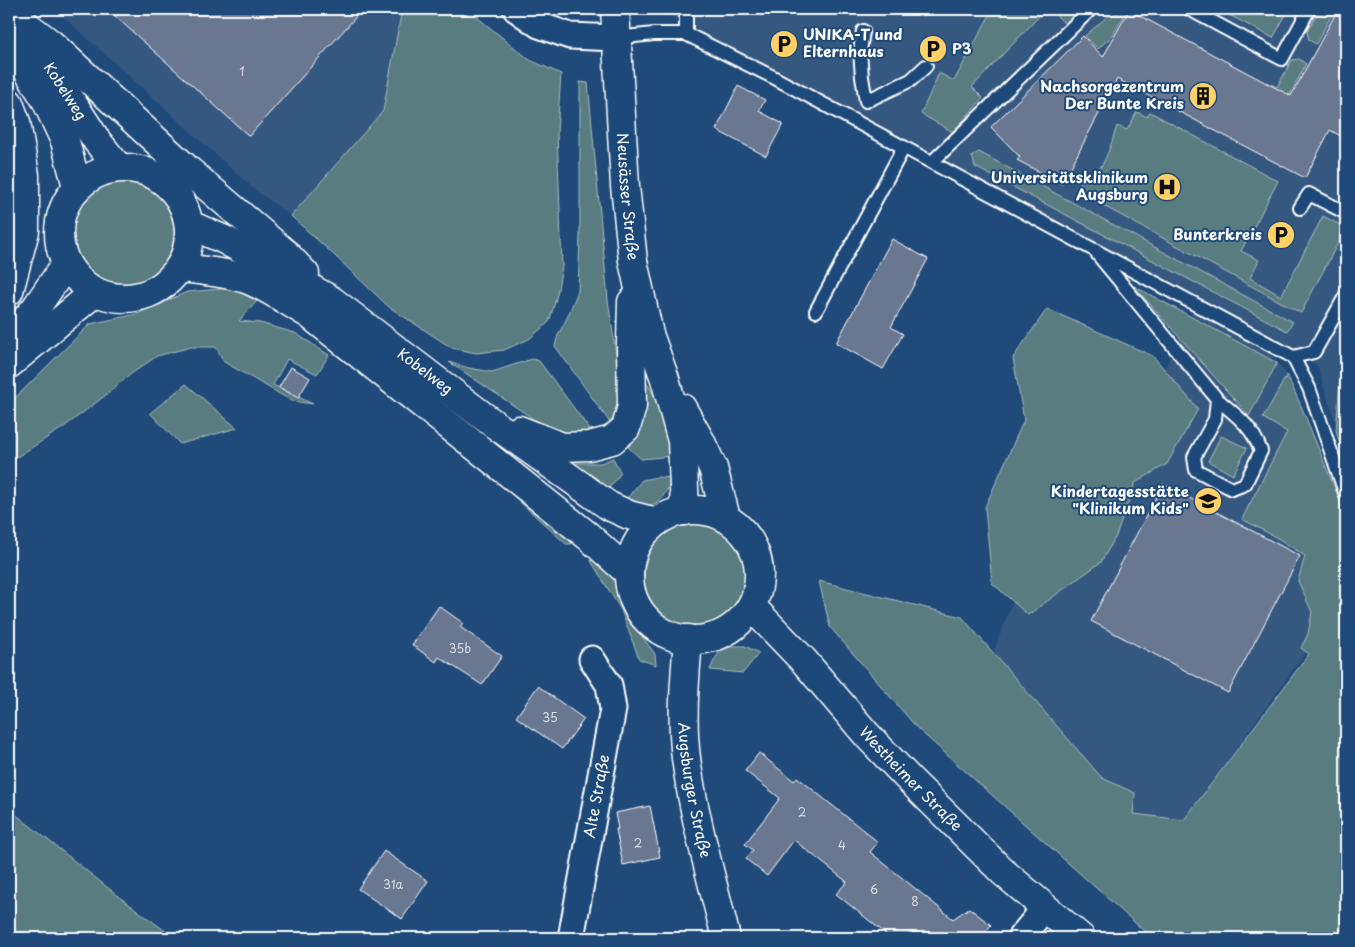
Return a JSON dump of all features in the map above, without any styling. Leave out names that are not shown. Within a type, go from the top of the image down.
[{"type":"main road","name":"Neusässer Straße","points":[[614,9],[625,186],[633,261],[649,334],[666,380],[682,441],[685,511]]},
{"type":"main road","points":[[9,12],[51,44],[189,171],[285,253],[331,300]]},
{"type":"main road","name":"Kobelweg","points":[[9,18],[42,56],[97,142],[118,168]]},
{"type":"main road","name":"Kobelweg","points":[[9,47],[23,63],[46,100],[65,141],[77,187]]},
{"type":"main road","points":[[9,103],[16,122],[25,175],[25,231],[9,291]]},
{"type":"main road","points":[[118,168],[138,170],[157,176],[179,197],[190,225],[189,246],[180,268],[165,285],[142,296],[117,299],[95,292],[79,281],[66,264],[59,241],[60,220],[67,200],[77,187],[96,174],[118,168]]},
{"type":"main road","name":"Kobelweg","points":[[190,225],[225,240],[331,300],[483,416],[609,506],[629,516],[656,522]]},
{"type":"main road","points":[[483,416],[562,447],[589,446],[612,440],[626,428],[632,406],[633,261]]},
{"type":"main road","points":[[9,338],[35,309],[66,264]]},
{"type":"main road","name":"Kobelweg","points":[[180,268],[244,278],[309,314],[588,536],[629,573]]},
{"type":"main road","points":[[9,364],[95,292]]},
{"type":"main road","name":"Neusässer Straße","points":[[666,380],[704,447],[726,518]]},
{"type":"main road","points":[[699,510],[715,513],[726,518],[742,530],[752,544],[758,559],[760,575],[758,591],[752,607],[742,620],[730,630],[714,637],[698,640],[682,639],[666,634],[653,625],[642,613],[634,599],[629,573],[634,550],[642,536],[656,522],[667,516],[685,511],[699,510]]},
{"type":"main road","name":"Westheimer Straße","points":[[752,607],[804,661],[867,735],[907,777],[1003,872],[1081,938]]},
{"type":"main road","name":"Augsburger Straße","points":[[688,639],[684,706],[686,757],[696,811],[726,938]]},
{"type":"street","points":[[516,9],[539,25],[570,36],[616,38]]},
{"type":"street","name":"Alte Straße","points":[[571,938],[613,709],[609,686],[592,659]]},
{"type":"street","points":[[1020,938],[1044,907]]},
{"type":"lane","points":[[686,9],[686,34]]},
{"type":"lane","points":[[932,162],[1091,9]]},
{"type":"lane","points":[[1189,9],[1282,59],[1309,9]]},
{"type":"lane","points":[[863,31],[860,51],[866,101]]},
{"type":"lane","points":[[616,38],[654,34],[686,34],[773,77],[1293,357],[1309,388],[1346,495]]},
{"type":"lane","points":[[855,121],[866,101],[911,80],[926,66]]},
{"type":"lane","points":[[816,311],[904,147]]},
{"type":"lane","points":[[1300,208],[1309,194],[1346,213]]},
{"type":"lane","points":[[1093,249],[1217,399],[1249,427],[1257,440],[1260,451],[1245,484],[1232,489],[1196,470],[1194,457],[1215,419],[1217,399]]},
{"type":"lane","points":[[1293,357],[1314,352],[1346,295]]},
{"type":"shaded area","points":[[55,9],[402,9],[383,111],[291,216],[255,190]]},
{"type":"shaded area","name":"Universitätsklinikum Augsburg","points":[[657,9],[1346,9],[1346,456],[1317,365]]},
{"type":"shaded area","name":"Kindertagesstätte \"Klinikum Kids\"","points":[[1193,312],[1269,353],[1291,380],[1292,429],[1346,597],[1184,820],[1133,814],[1134,793],[1102,778],[993,653],[1020,582],[1049,596]]},
{"type":"green space","points":[[402,9],[472,9],[479,15],[478,18],[530,60],[561,74],[557,132],[562,266],[557,295],[549,322],[529,339],[504,350],[476,353],[452,348],[389,307],[291,216],[383,111]]},
{"type":"green space","points":[[993,9],[1046,9],[972,87],[983,98],[953,132],[921,114],[939,73],[954,81]]},
{"type":"green space","points":[[1050,9],[1081,9],[1065,24]]},
{"type":"green space","points":[[1218,9],[1289,9],[1273,38]]},
{"type":"green space","points":[[1319,9],[1335,9],[1316,44],[1309,40],[1307,32]]},
{"type":"green space","points":[[1126,12],[1113,35],[1098,49],[1085,36],[1108,16]]},
{"type":"green space","points":[[1299,59],[1306,64],[1278,117],[1255,105],[1266,82],[1277,87],[1292,60]]},
{"type":"green space","points":[[580,82],[588,83],[608,300],[618,368],[620,404],[611,424],[555,346],[578,291]]},
{"type":"green space","points":[[1137,112],[1147,117],[1150,112],[1278,181],[1241,251],[1259,260],[1250,278],[1281,296],[1323,216],[1346,228],[1301,313],[1076,191],[1081,182],[1089,179],[1101,167],[1109,151],[1117,126],[1127,130]]},
{"type":"green space","points":[[979,152],[1293,322],[1287,331],[975,167],[972,156]]},
{"type":"green space","points":[[123,182],[143,186],[159,197],[170,213],[174,233],[170,253],[159,269],[143,280],[123,284],[103,280],[87,269],[76,253],[72,233],[76,213],[87,197],[103,186]]},
{"type":"green space","points":[[1134,286],[1277,363],[1249,416]]},
{"type":"green space","points":[[231,288],[257,301],[239,321],[260,323],[295,333],[329,355],[317,374],[287,359],[273,385],[313,404],[292,401],[224,362],[216,347],[191,347],[157,356],[64,427],[9,462],[9,404],[90,324],[137,314],[187,292]]},
{"type":"green space","points":[[1047,309],[1153,356],[1198,409],[1167,464],[1135,483],[1116,536],[1101,562],[1028,615],[992,583],[985,507],[1024,420],[1013,358]]},
{"type":"green space","points":[[1346,355],[1346,464],[1336,431],[1340,381]]},
{"type":"green space","points":[[532,359],[539,361],[594,435],[562,435],[538,422],[449,362],[492,372]]},
{"type":"green space","points":[[1287,375],[1346,516],[1346,938],[1152,938],[918,729],[830,627],[819,581],[962,617],[1102,778],[1135,793],[1133,814],[1184,820],[1309,654],[1301,648],[1308,634],[1312,612],[1298,581],[1305,556],[1281,540],[1242,519],[1287,432],[1263,418]]},
{"type":"green space","points":[[642,376],[658,404],[673,456],[641,459],[628,447],[635,435]]},
{"type":"green space","points":[[186,384],[237,428],[180,444],[150,413]]},
{"type":"green space","points":[[1221,436],[1247,448],[1233,475],[1208,461]]},
{"type":"green space","points":[[449,437],[576,538],[571,544],[566,544]]},
{"type":"green space","points":[[613,458],[621,473],[606,492],[572,467],[575,463],[601,463]]},
{"type":"green space","points":[[657,477],[673,478],[660,500],[650,505],[624,502],[642,480]]},
{"type":"green space","points":[[695,524],[714,528],[731,539],[742,556],[746,575],[742,594],[731,611],[714,622],[695,626],[676,622],[659,611],[648,594],[644,575],[648,556],[659,539],[676,528]]},
{"type":"green space","points":[[595,552],[604,561],[614,579],[628,617],[655,654],[656,665],[639,659],[621,610],[591,561]]},
{"type":"green space","points":[[734,646],[745,646],[759,653],[743,673],[710,670],[718,654],[724,649]]},
{"type":"green space","points":[[9,809],[122,899],[175,938],[9,938]]},
{"type":"building","points":[[107,9],[363,9],[249,136]]},
{"type":"building","name":"Nachsorgezentrum Der Bunte Kreis","points":[[1338,9],[1346,9],[1346,139],[1330,130],[1305,178],[1117,79],[1062,184],[1017,160],[1020,157],[991,127],[1083,36],[1103,57],[1129,10],[1291,96]]},
{"type":"building","points":[[738,86],[765,100],[759,111],[783,124],[766,156],[716,130]]},
{"type":"building","points":[[892,239],[928,259],[891,327],[903,334],[883,369],[836,343]]},
{"type":"building","points":[[291,367],[310,378],[298,398],[279,387]]},
{"type":"building","points":[[1163,484],[1300,556],[1228,693],[1091,621]]},
{"type":"building","points":[[439,606],[463,623],[460,627],[502,656],[482,685],[439,657],[436,662],[412,645]]},
{"type":"building","points":[[538,686],[584,719],[562,749],[516,717]]},
{"type":"building","points":[[759,753],[794,781],[797,777],[878,842],[870,852],[953,919],[969,908],[991,925],[981,938],[891,938],[836,894],[847,882],[794,840],[767,876],[746,859],[753,850],[745,844],[780,798],[745,771]]},
{"type":"building","points":[[650,806],[660,857],[623,865],[615,813]]},
{"type":"building","points":[[384,851],[428,881],[402,919],[358,889]]},
{"type":"place","name":"UNIKA-T und Elternhaus","points":[[784,44]]},
{"type":"place","name":"P3","points":[[933,49]]},
{"type":"place","name":"Nachsorgezentrum Der Bunte Kreis","points":[[1203,96]]},
{"type":"place","name":"Universitätsklinikum Augsburg","points":[[1167,187]]},
{"type":"place","name":"Bunterkreis","points":[[1281,235]]},
{"type":"place","name":"Kindertagesstätte \"Klinikum Kids\"","points":[[1208,501]]}]
